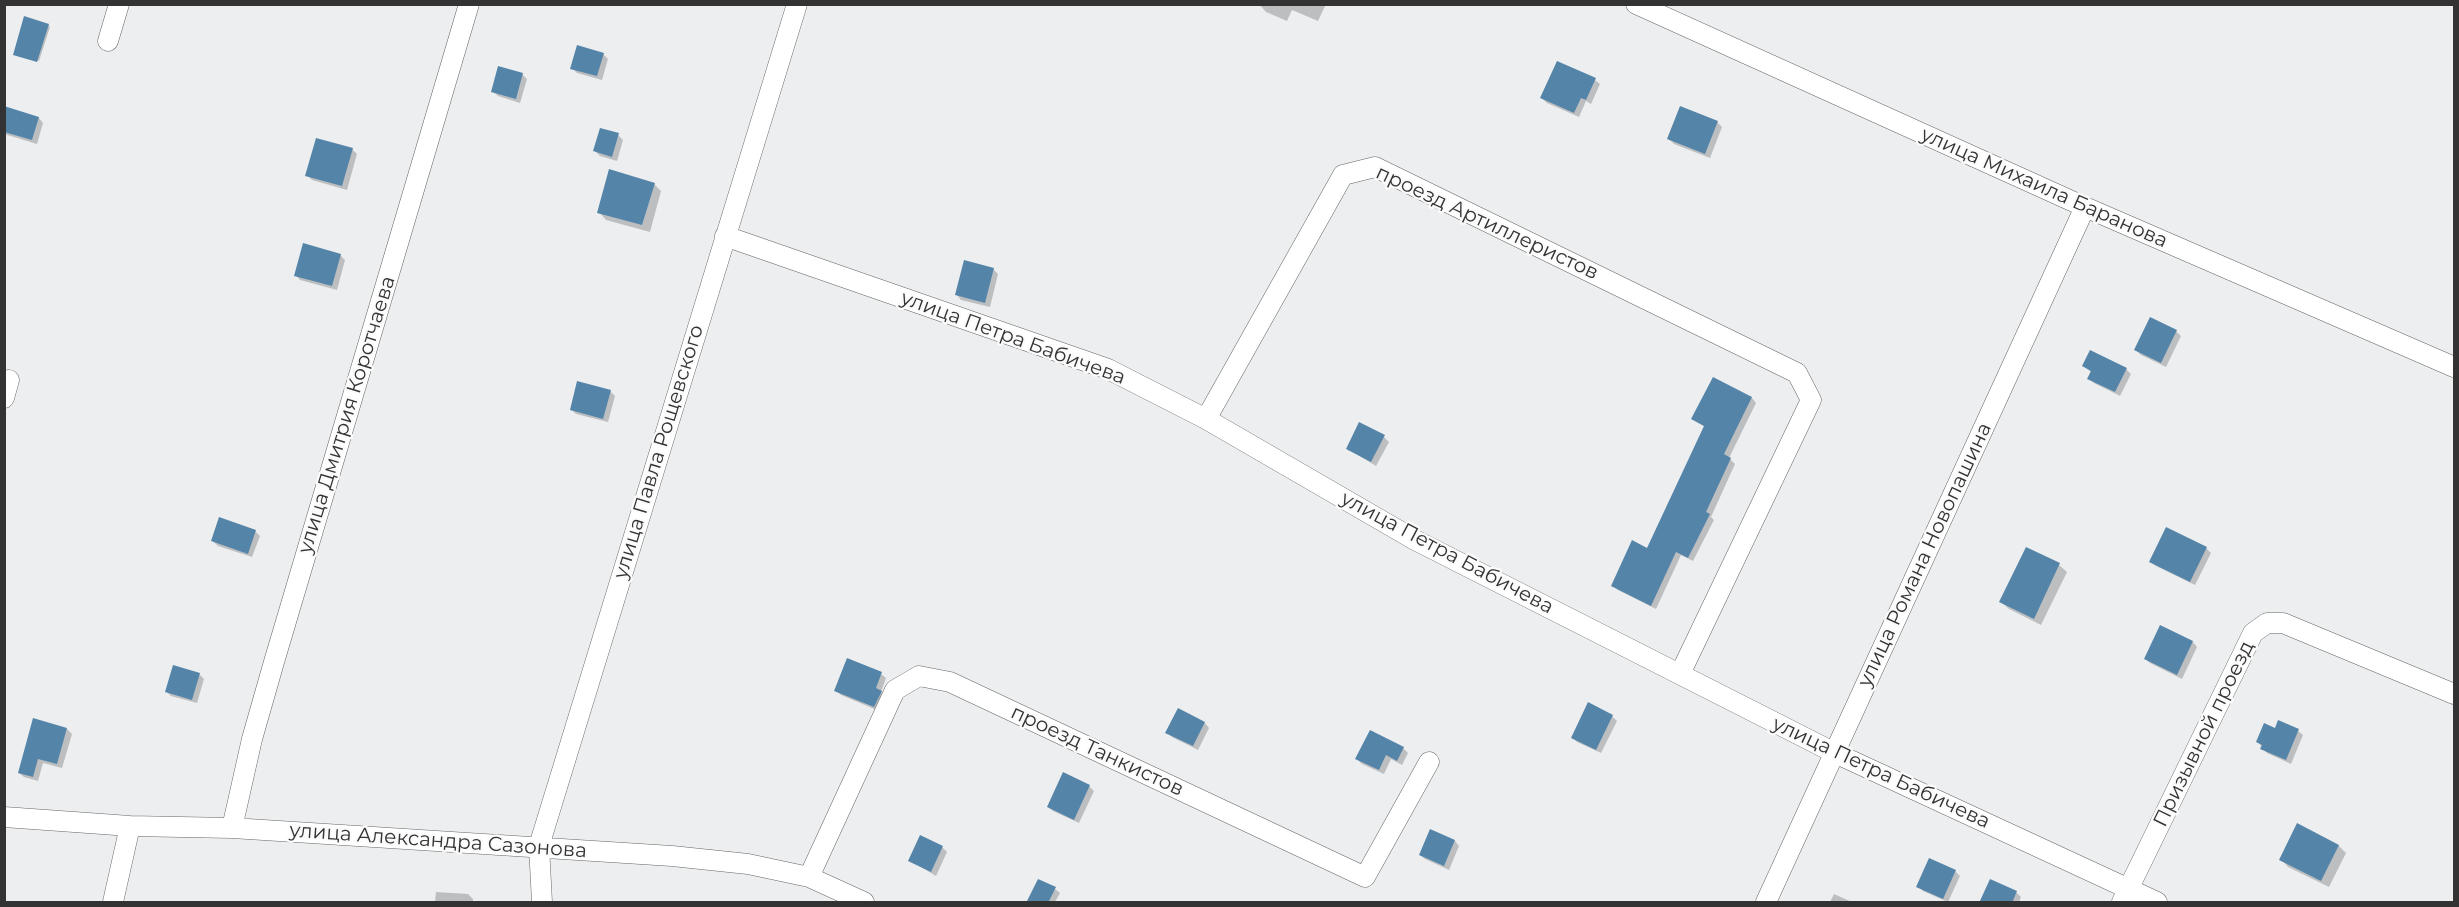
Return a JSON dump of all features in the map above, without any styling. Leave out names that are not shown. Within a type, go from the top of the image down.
[{"type":"street","points":[[108,41],[119,4]]},
{"type":"street","name":"улица Дмитрия Коротчаева","points":[[232,828],[270,673],[468,4]]},
{"type":"street","name":"улица Павла Рощевского","points":[[542,903],[539,846],[796,4]]},
{"type":"street","name":"улица Михаила Баранова","points":[[1636,4],[2085,207],[2454,367]]},
{"type":"street","name":"проезд Артиллеристов","points":[[1206,419],[1343,175],[1375,167],[1752,349],[1797,373],[1811,400],[1680,674]]},
{"type":"street","name":"улица Романа Новопашина","points":[[1766,903],[2085,207]]},
{"type":"street","name":"улица Петра Бабичева","points":[[725,236],[1108,369],[1206,419],[1415,540],[1835,753],[2126,896],[2157,903]]},
{"type":"street","name":"Призывной проезд","points":[[2126,896],[2253,633],[2267,622],[2283,623],[2454,694]]},
{"type":"street","name":"проезд Танкистов","points":[[809,877],[895,690],[919,676],[950,682],[1365,877],[1429,762]]},
{"type":"street","name":"улица Александра Сазонова","points":[[4,817],[130,826],[232,828],[539,846],[748,864],[809,877],[864,903]]},
{"type":"street","points":[[113,903],[130,826]]},
{"type":"building","points":[[24,16],[49,24],[37,62],[13,55]]},
{"type":"building","points":[[577,45],[604,53],[597,76],[570,69]]},
{"type":"building","points":[[1557,61],[1596,78],[1586,100],[1581,98],[1574,113],[1540,98]]},
{"type":"building","points":[[498,66],[523,73],[516,99],[491,92]]},
{"type":"building","points":[[4,106],[39,117],[32,140],[4,132]]},
{"type":"building","points":[[1680,106],[1718,121],[1705,154],[1667,139]]},
{"type":"building","points":[[600,128],[619,133],[612,157],[593,151]]},
{"type":"building","points":[[316,138],[353,148],[342,186],[305,176]]},
{"type":"building","points":[[609,169],[655,183],[642,225],[597,213]]},
{"type":"building","points":[[303,243],[341,254],[332,286],[294,276]]},
{"type":"building","points":[[964,260],[994,268],[985,303],[955,295]]},
{"type":"building","points":[[2150,317],[2177,330],[2161,363],[2134,350]]},
{"type":"building","points":[[2090,350],[2127,368],[2115,392],[2087,379],[2091,371],[2082,366]]},
{"type":"building","points":[[1713,377],[1752,397],[1724,454],[1731,458],[1706,512],[1710,514],[1688,558],[1676,552],[1651,606],[1611,586],[1632,540],[1647,548],[1704,426],[1691,419]]},
{"type":"building","points":[[577,381],[611,390],[603,419],[570,410]]},
{"type":"building","points":[[1359,422],[1385,435],[1371,462],[1346,449]]},
{"type":"building","points":[[219,517],[256,530],[248,554],[211,541]]},
{"type":"building","points":[[2166,527],[2207,547],[2190,582],[2149,562]]},
{"type":"building","points":[[2026,547],[2060,563],[2034,619],[1999,602]]},
{"type":"building","points":[[2160,625],[2193,641],[2177,675],[2144,659]]},
{"type":"building","points":[[847,658],[882,672],[876,688],[882,691],[874,707],[834,691]]},
{"type":"building","points":[[173,665],[200,673],[192,700],[165,692]]},
{"type":"building","points":[[1588,702],[1613,715],[1596,750],[1571,738]]},
{"type":"building","points":[[1178,708],[1205,722],[1193,746],[1165,733]]},
{"type":"building","points":[[33,718],[67,728],[57,764],[38,759],[33,777],[18,773]]},
{"type":"building","points":[[2278,720],[2299,729],[2286,760],[2260,749],[2262,745],[2256,742],[2264,723],[2275,728]]},
{"type":"building","points":[[1370,730],[1404,747],[1397,761],[1386,755],[1379,770],[1355,759]]},
{"type":"building","points":[[1063,772],[1090,785],[1074,820],[1047,807]]},
{"type":"building","points":[[2297,823],[2339,845],[2321,881],[2279,860]]},
{"type":"building","points":[[1430,829],[1455,840],[1444,866],[1419,855]]},
{"type":"building","points":[[920,835],[943,846],[931,872],[908,861]]},
{"type":"building","points":[[1929,858],[1956,870],[1943,899],[1916,887]]},
{"type":"building","points":[[1038,879],[1056,887],[1048,903],[1026,903]]},
{"type":"building","points":[[1990,879],[2017,891],[2012,903],[1979,903]]}]
